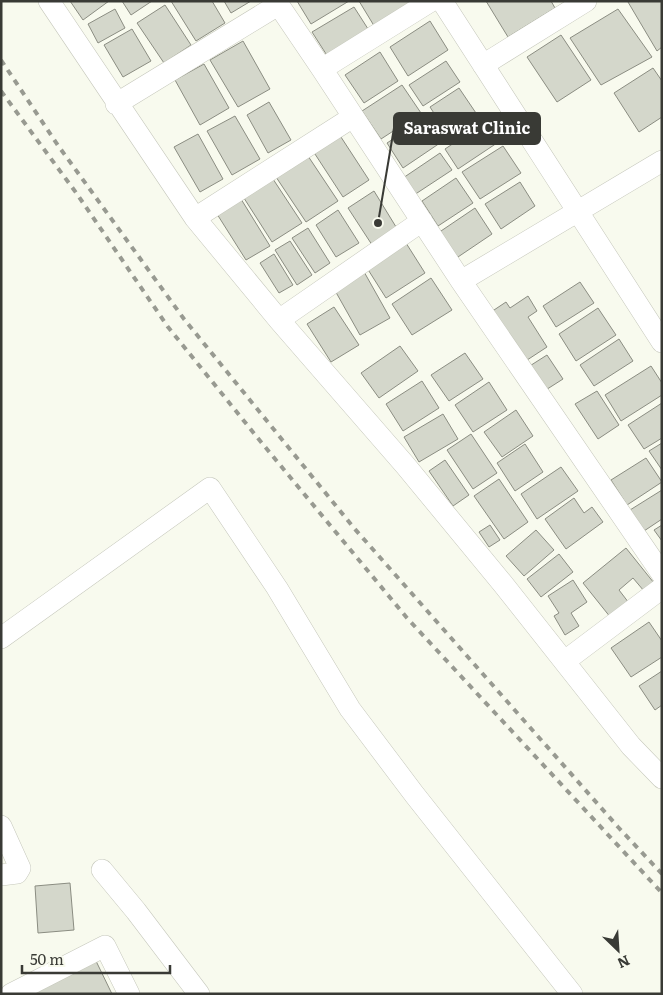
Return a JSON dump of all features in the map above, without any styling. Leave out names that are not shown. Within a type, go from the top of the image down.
[{"type":"street","points":[[49,1],[116,104],[194,218],[279,320],[405,465],[631,746],[662,778]]},
{"type":"street","points":[[322,69],[431,1]]},
{"type":"street","points":[[442,1],[662,342]]},
{"type":"street","points":[[483,65],[586,1]]},
{"type":"street","points":[[116,104],[277,3],[461,281],[662,574]]},
{"type":"street","points":[[194,218],[353,117]]},
{"type":"street","points":[[461,281],[662,161]]},
{"type":"street","points":[[279,320],[422,221]]},
{"type":"street","points":[[1,638],[210,488],[277,588],[350,709],[414,794],[572,994]]},
{"type":"street","points":[[564,661],[662,588]]},
{"type":"street","points":[[1,826],[20,868],[16,873],[1,875]]},
{"type":"street","points":[[102,870],[136,911],[199,994]]},
{"type":"street","points":[[12,994],[105,946],[129,994]]},
{"type":"building","points":[[70,1],[109,1],[83,20]]},
{"type":"building","points":[[122,1],[152,1],[131,15]]},
{"type":"building","points":[[171,1],[212,1],[225,23],[196,41]]},
{"type":"building","points":[[224,1],[251,1],[231,13]]},
{"type":"building","points":[[297,1],[349,1],[311,24]]},
{"type":"building","points":[[359,1],[419,1],[376,29]]},
{"type":"building","points":[[486,1],[551,1],[555,8],[508,37]]},
{"type":"building","points":[[662,1],[662,47],[657,51],[628,2]]},
{"type":"building","points":[[165,5],[191,45],[164,63],[137,23]]},
{"type":"building","points":[[354,7],[370,32],[328,57],[312,32]]},
{"type":"building","points":[[115,9],[125,28],[98,43],[88,24]]},
{"type":"building","points":[[618,9],[652,57],[601,85],[570,38]]},
{"type":"building","points":[[430,21],[448,50],[408,76],[390,47]]},
{"type":"building","points":[[132,29],[151,61],[123,77],[104,45]]},
{"type":"building","points":[[561,35],[591,80],[557,102],[527,57]]},
{"type":"building","points":[[243,41],[270,89],[238,107],[210,60]]},
{"type":"building","points":[[380,52],[398,81],[364,103],[345,75]]},
{"type":"building","points":[[446,61],[460,82],[423,106],[409,85]]},
{"type":"building","points":[[204,64],[229,108],[200,125],[175,80]]},
{"type":"building","points":[[653,68],[662,81],[662,117],[639,132],[614,93]]},
{"type":"building","points":[[402,85],[421,113],[381,139],[362,111]]},
{"type":"building","points":[[459,88],[478,116],[448,135],[430,107]]},
{"type":"building","points":[[269,102],[291,140],[268,153],[247,115]]},
{"type":"building","points":[[235,116],[260,159],[232,175],[207,131]]},
{"type":"building","points":[[424,119],[440,143],[403,168],[387,143]]},
{"type":"building","points":[[490,119],[503,139],[458,169],[445,149]]},
{"type":"building","points":[[198,134],[223,179],[200,192],[174,147]]},
{"type":"building","points":[[339,134],[369,180],[343,197],[313,151]]},
{"type":"building","points":[[503,146],[521,173],[480,199],[462,172]]},
{"type":"building","points":[[440,153],[452,170],[414,195],[403,178]]},
{"type":"building","points":[[308,156],[338,201],[306,222],[276,177]]},
{"type":"building","points":[[271,176],[302,223],[272,242],[242,195]]},
{"type":"building","points":[[456,178],[473,203],[438,226],[422,201]]},
{"type":"building","points":[[520,182],[535,206],[501,229],[485,204]]},
{"type":"building","points":[[374,191],[401,235],[376,251],[348,208]]},
{"type":"building","points":[[241,199],[270,246],[246,260],[217,214]]},
{"type":"building","points":[[475,208],[492,234],[455,259],[438,233]]},
{"type":"building","points":[[338,210],[359,243],[336,257],[316,225]]},
{"type":"building","points":[[308,228],[330,263],[315,273],[292,238]]},
{"type":"building","points":[[290,241],[312,275],[297,285],[275,250]]},
{"type":"building","points":[[406,243],[425,273],[386,298],[367,268]]},
{"type":"building","points":[[274,254],[293,285],[279,293],[260,263]]},
{"type":"building","points":[[363,270],[390,318],[360,335],[333,287]]},
{"type":"building","points":[[431,278],[452,310],[412,335],[392,304]]},
{"type":"building","points":[[580,282],[594,303],[556,327],[543,306]]},
{"type":"building","points":[[528,296],[537,311],[528,317],[547,347],[521,364],[488,314],[506,302],[510,308]]},
{"type":"building","points":[[334,307],[359,345],[331,362],[307,324]]},
{"type":"building","points":[[598,308],[616,335],[576,361],[559,334]]},
{"type":"building","points":[[619,339],[633,361],[594,386],[580,365]]},
{"type":"building","points":[[400,346],[418,371],[379,398],[361,373]]},
{"type":"building","points":[[465,353],[483,379],[449,401],[431,375]]},
{"type":"building","points":[[547,355],[563,379],[541,393],[525,369]]},
{"type":"building","points":[[651,366],[662,383],[662,395],[621,421],[605,395]]},
{"type":"building","points":[[422,381],[439,408],[403,431],[386,404]]},
{"type":"building","points":[[489,382],[507,410],[473,432],[455,405]]},
{"type":"building","points":[[597,391],[619,425],[598,439],[575,404]]},
{"type":"building","points":[[662,403],[662,438],[644,449],[628,425]]},
{"type":"building","points":[[516,410],[533,436],[502,457],[484,432]]},
{"type":"building","points":[[443,414],[458,439],[419,462],[404,437]]},
{"type":"building","points":[[471,434],[497,473],[473,489],[447,450]]},
{"type":"building","points":[[662,443],[662,470],[649,451]]},
{"type":"building","points":[[525,444],[543,472],[515,491],[497,463]]},
{"type":"building","points":[[646,458],[662,482],[627,505],[611,480]]},
{"type":"building","points":[[445,460],[469,495],[453,506],[429,471]]},
{"type":"building","points":[[561,467],[578,491],[537,519],[521,494]]},
{"type":"building","points":[[499,479],[528,522],[504,539],[474,496]]},
{"type":"building","points":[[662,490],[662,519],[644,531],[630,510]]},
{"type":"building","points":[[574,498],[584,513],[592,507],[603,522],[566,549],[545,519]]},
{"type":"building","points":[[490,525],[500,540],[489,547],[479,532]]},
{"type":"building","points":[[662,525],[662,541],[654,530]]},
{"type":"building","points":[[536,530],[554,550],[524,576],[506,556]]},
{"type":"building","points":[[626,548],[654,583],[644,591],[633,578],[619,590],[629,603],[611,618],[583,583]]},
{"type":"building","points":[[559,554],[573,572],[541,597],[527,579]]},
{"type":"building","points":[[573,580],[587,602],[571,613],[579,626],[565,635],[554,616],[559,613],[548,596]]},
{"type":"building","points":[[649,622],[662,641],[662,657],[631,677],[611,648]]},
{"type":"building","points":[[662,671],[662,705],[655,710],[639,686]]},
{"type":"building","points":[[70,883],[74,930],[38,933],[35,886]]},
{"type":"building","points":[[96,961],[112,994],[32,994]]},
{"type":"railway","points":[[1,60],[57,144],[184,319],[354,528],[618,827],[662,874]]},
{"type":"railway","points":[[1,91],[77,194],[168,327],[261,442],[407,618],[662,893]]},
{"type":"place","name":"Saraswat Clinic","points":[[378,223]]}]
